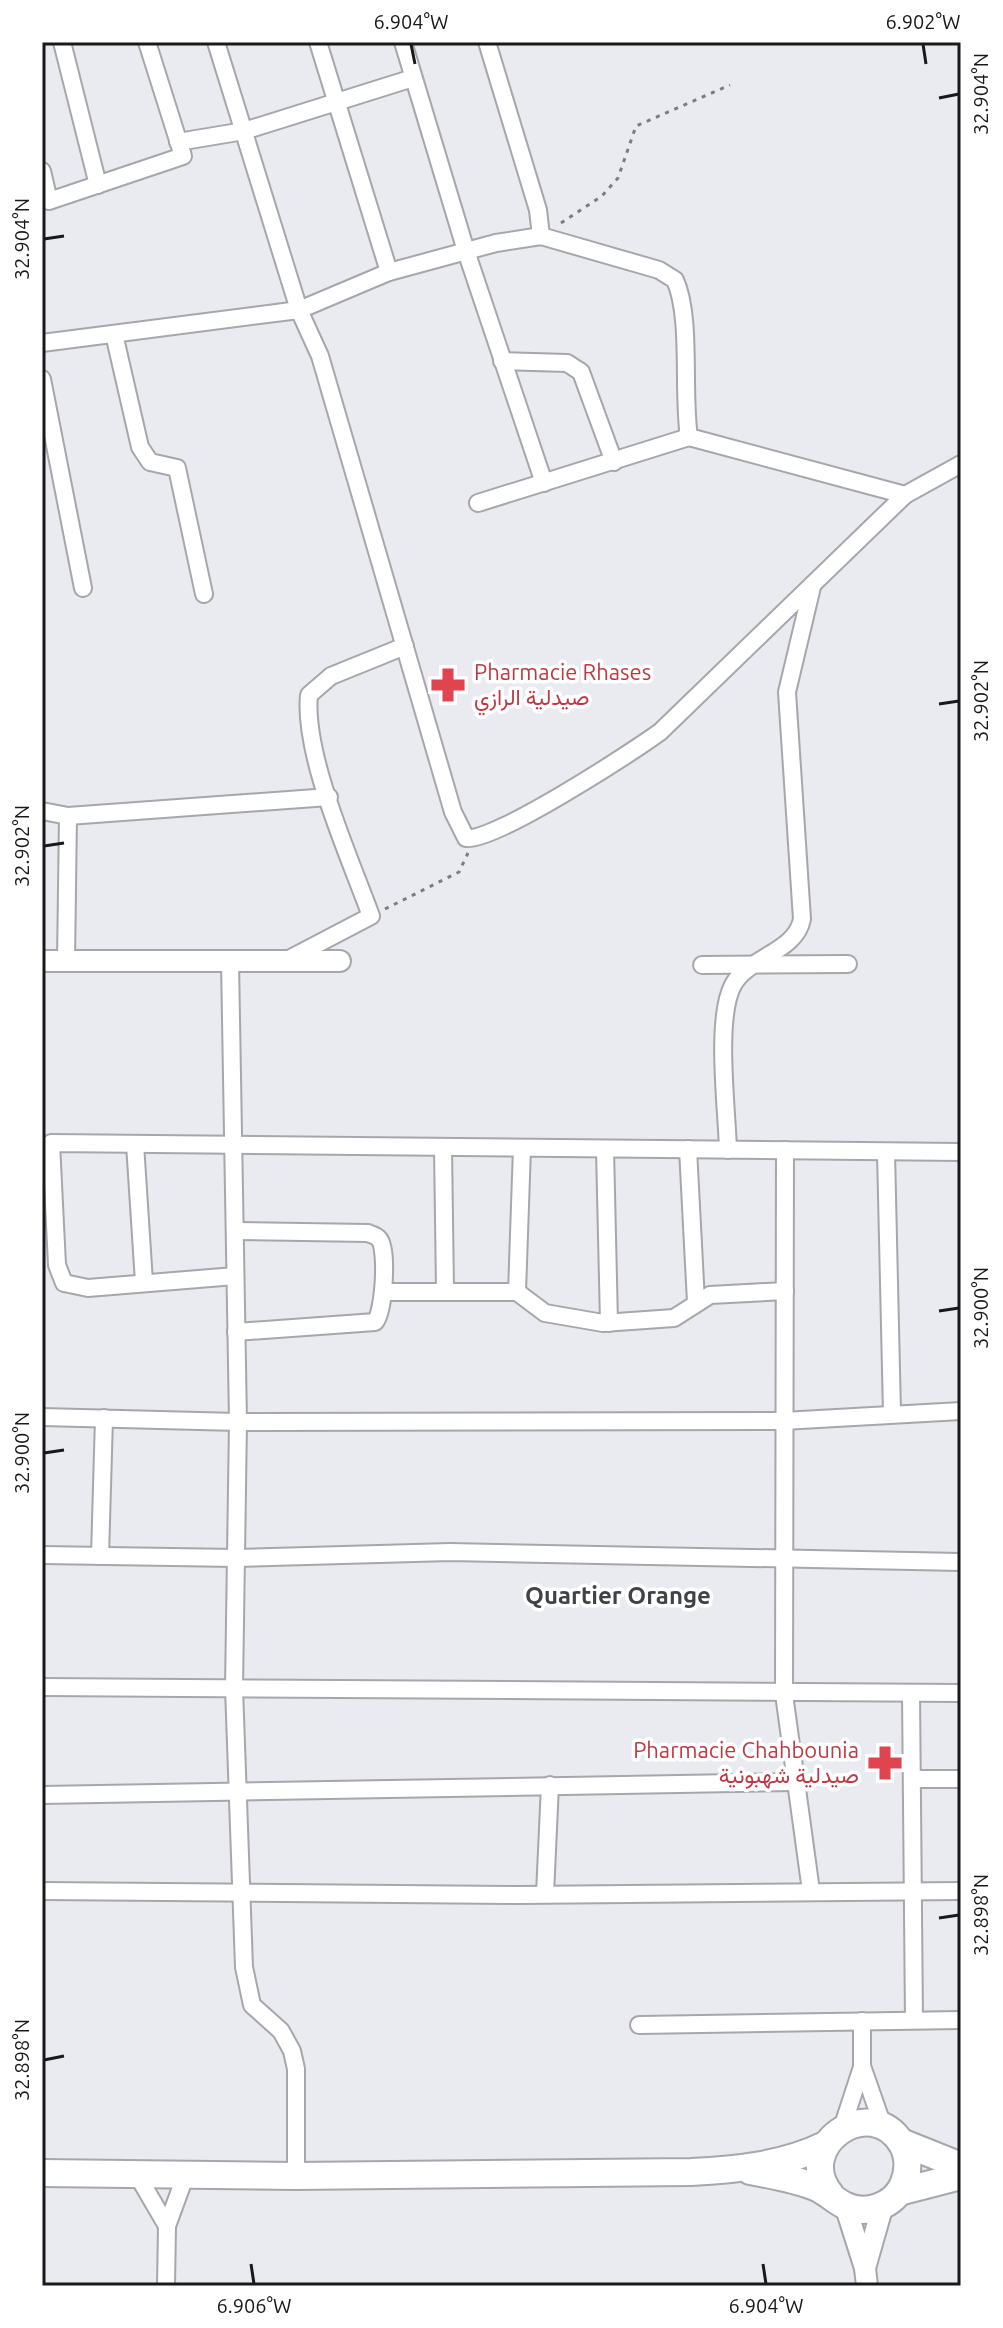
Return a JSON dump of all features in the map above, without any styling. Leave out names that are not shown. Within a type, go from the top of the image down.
[{"type":"main road","points":[[42,2173],[296,2176],[743,2169],[808,2153],[859,2122],[961,2166]]},
{"type":"main road","points":[[891,2199],[907,2177],[908,2162],[892,2134]]},
{"type":"main road","points":[[833,2136],[820,2175],[838,2200]]},
{"type":"main road","points":[[743,2169],[815,2187],[863,2210],[961,2176]]},
{"type":"street","points":[[62,42],[98,185]]},
{"type":"street","points":[[42,171],[49,201],[183,156],[147,42]]},
{"type":"street","points":[[216,42],[299,310],[320,356],[462,834],[472,839],[604,770],[660,732],[905,495],[961,464]]},
{"type":"street","points":[[318,42],[389,272]]},
{"type":"street","points":[[403,42],[466,251],[544,483]]},
{"type":"street","points":[[487,42],[538,210],[541,236]]},
{"type":"street","points":[[178,142],[244,131],[413,78]]},
{"type":"street","points":[[42,343],[299,310],[389,272],[466,251],[541,236],[659,270],[675,280],[684,334],[684,393],[689,437]]},
{"type":"street","points":[[114,334],[140,447],[150,462],[177,468],[204,594]]},
{"type":"street","points":[[502,361],[567,363],[581,372],[614,462]]},
{"type":"street","points":[[42,379],[83,588]]},
{"type":"street","points":[[478,503],[689,437],[905,495]]},
{"type":"street","points":[[728,1150],[726,1011],[734,984],[754,964],[785,944],[801,927],[787,692],[813,586]]},
{"type":"street","points":[[285,961],[371,916],[329,797],[307,712],[309,695],[331,676],[405,646]]},
{"type":"street","points":[[42,811],[68,816],[329,797]]},
{"type":"street","points":[[66,961],[68,816]]},
{"type":"street","points":[[42,961],[340,961]]},
{"type":"street","points":[[230,961],[238,1422],[234,1688],[240,1891],[247,1995],[258,2012],[281,2031],[292,2051],[296,2069],[296,2176]]},
{"type":"street","points":[[702,965],[848,964]]},
{"type":"street","points":[[235,1276],[73,1287],[64,1283],[57,1265],[51,1143],[961,1152]]},
{"type":"street","points":[[135,1144],[144,1282]]},
{"type":"street","points":[[443,1147],[445,1290]]},
{"type":"street","points":[[517,1292],[522,1148]]},
{"type":"street","points":[[605,1149],[609,1323]]},
{"type":"street","points":[[688,1149],[696,1302]]},
{"type":"street","points":[[785,1150],[784,1694],[811,1891]]},
{"type":"street","points":[[886,1152],[892,1413]]},
{"type":"street","points":[[235,1231],[374,1235],[382,1244],[383,1292],[381,1315],[375,1322],[357,1326],[236,1332]]},
{"type":"street","points":[[383,1292],[517,1292],[545,1313],[609,1323],[674,1318],[696,1302],[729,1292],[785,1291]]},
{"type":"street","points":[[42,1417],[238,1422],[783,1421],[961,1411]]},
{"type":"street","points":[[100,1556],[104,1418]]},
{"type":"street","points":[[42,1555],[236,1558],[450,1552],[961,1562]]},
{"type":"street","points":[[42,1687],[961,1693]]},
{"type":"street","points":[[911,1693],[914,2020]]},
{"type":"street","points":[[913,1779],[961,1779]]},
{"type":"street","points":[[42,1795],[794,1782]]},
{"type":"street","points":[[545,1894],[550,1785]]},
{"type":"street","points":[[42,1891],[545,1894],[961,1891]]},
{"type":"street","points":[[639,2025],[961,2020]]},
{"type":"street","points":[[833,2136],[862,2066],[862,2021]]},
{"type":"street","points":[[862,2066],[892,2134]]},
{"type":"street","points":[[136,2173],[167,2226]]},
{"type":"street","points":[[166,2286],[167,2226],[186,2174]]},
{"type":"street","points":[[866,2277],[891,2199]]},
{"type":"street","points":[[838,2200],[866,2277]]},
{"type":"path","points":[[541,236],[602,196],[618,178],[636,126],[730,85]]},
{"type":"path","points":[[371,916],[459,872],[472,839]]},
{"type":"place","name":"Pharmacie Rhases صيدلية الرازي","points":[[448,685]]},
{"type":"place","name":"Pharmacie Chahbounia صيدلية شهبونية","points":[[885,1763]]},
{"type":"district","name":"Quartier Orange","points":[[618,1596]]}]
